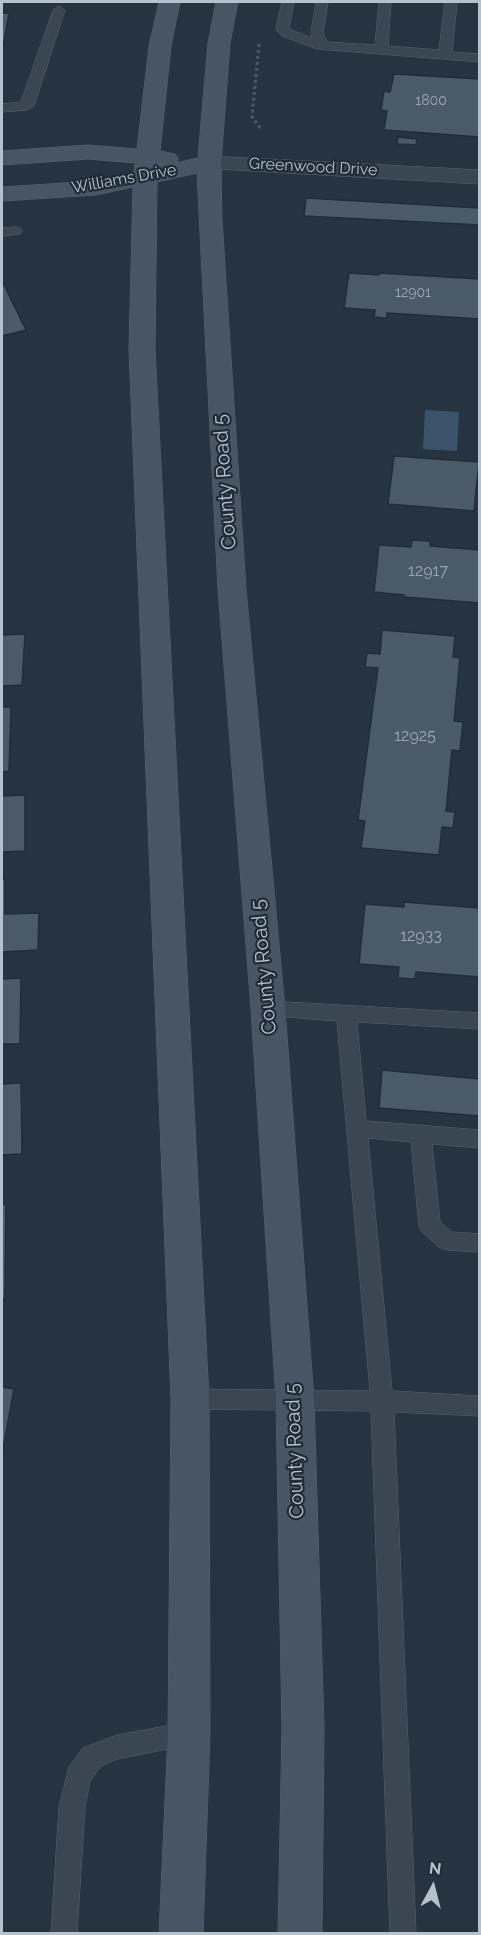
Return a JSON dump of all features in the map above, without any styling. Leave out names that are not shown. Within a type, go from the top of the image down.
[{"type":"main road","points":[[169,2],[160,46],[146,167],[142,349],[190,1399],[189,1734],[181,1934]]},
{"type":"main road","name":"County Road 5","points":[[227,2],[219,43],[209,163],[216,337],[232,589],[267,1009],[295,1400],[303,1730],[300,1934]]},
{"type":"main road","name":"Williams Drive","points":[[2,158],[88,152],[146,167],[209,163]]},
{"type":"main road","name":"Williams Drive","points":[[2,194],[96,188],[146,167]]},
{"type":"street","name":"Greenwood Drive","points":[[209,163],[480,177]]},
{"type":"lane","points":[[288,2],[282,28],[287,33],[322,46],[480,57]]},
{"type":"lane","points":[[322,2],[317,33],[322,46]]},
{"type":"lane","points":[[381,49],[386,2]]},
{"type":"lane","points":[[445,55],[451,2]]},
{"type":"lane","points":[[2,108],[27,106],[58,10]]},
{"type":"lane","points":[[267,1009],[480,1021]]},
{"type":"lane","points":[[346,1013],[382,1401],[403,1934]]},
{"type":"lane","points":[[357,1129],[480,1139]]},
{"type":"lane","points":[[421,1134],[430,1226],[447,1241],[480,1243]]},
{"type":"lane","points":[[190,1399],[382,1401],[480,1406]]},
{"type":"lane","points":[[64,1934],[72,1807],[78,1776],[92,1757],[117,1747],[189,1734]]},
{"type":"path","points":[[260,42],[252,117],[261,129]]},
{"type":"water","points":[[425,410],[459,412],[457,451],[423,449]]},
{"type":"building","points":[[2,13],[9,13],[2,53]]},
{"type":"building","points":[[394,74],[480,79],[480,137],[384,130],[387,111],[381,110],[384,91],[390,92]]},
{"type":"building","points":[[398,137],[417,139],[416,145],[397,144]]},
{"type":"building","points":[[306,198],[480,208],[480,225],[304,216]]},
{"type":"building","points":[[349,273],[480,279],[480,319],[387,313],[387,318],[374,317],[375,310],[344,308]]},
{"type":"building","points":[[2,281],[26,330],[2,336]]},
{"type":"building","points":[[394,456],[479,462],[474,511],[388,504]]},
{"type":"building","points":[[412,540],[430,541],[430,546],[480,550],[480,603],[404,597],[404,595],[374,592],[379,545],[411,547]]},
{"type":"building","points":[[382,630],[455,636],[453,657],[460,658],[454,721],[463,722],[460,751],[452,750],[446,811],[455,812],[453,828],[442,827],[439,855],[361,848],[365,821],[358,820],[378,668],[365,667],[367,653],[380,654]]},
{"type":"building","points":[[25,634],[22,685],[2,686],[2,635]]},
{"type":"building","points":[[2,707],[11,707],[9,771],[2,772]]},
{"type":"building","points":[[25,795],[25,851],[2,852],[2,796]]},
{"type":"building","points":[[2,879],[5,879],[5,914],[39,913],[38,950],[2,952]]},
{"type":"building","points":[[404,902],[480,908],[480,977],[416,972],[415,979],[398,978],[399,967],[359,964],[365,904],[404,907]]},
{"type":"building","points":[[21,978],[20,1044],[2,1044],[2,979]]},
{"type":"building","points":[[382,1070],[480,1079],[480,1116],[379,1108]]},
{"type":"building","points":[[21,1083],[22,1154],[2,1155],[2,1084]]},
{"type":"building","points":[[6,1204],[5,1299],[2,1299],[2,1205]]},
{"type":"building","points":[[2,1387],[14,1389],[2,1455]]}]
